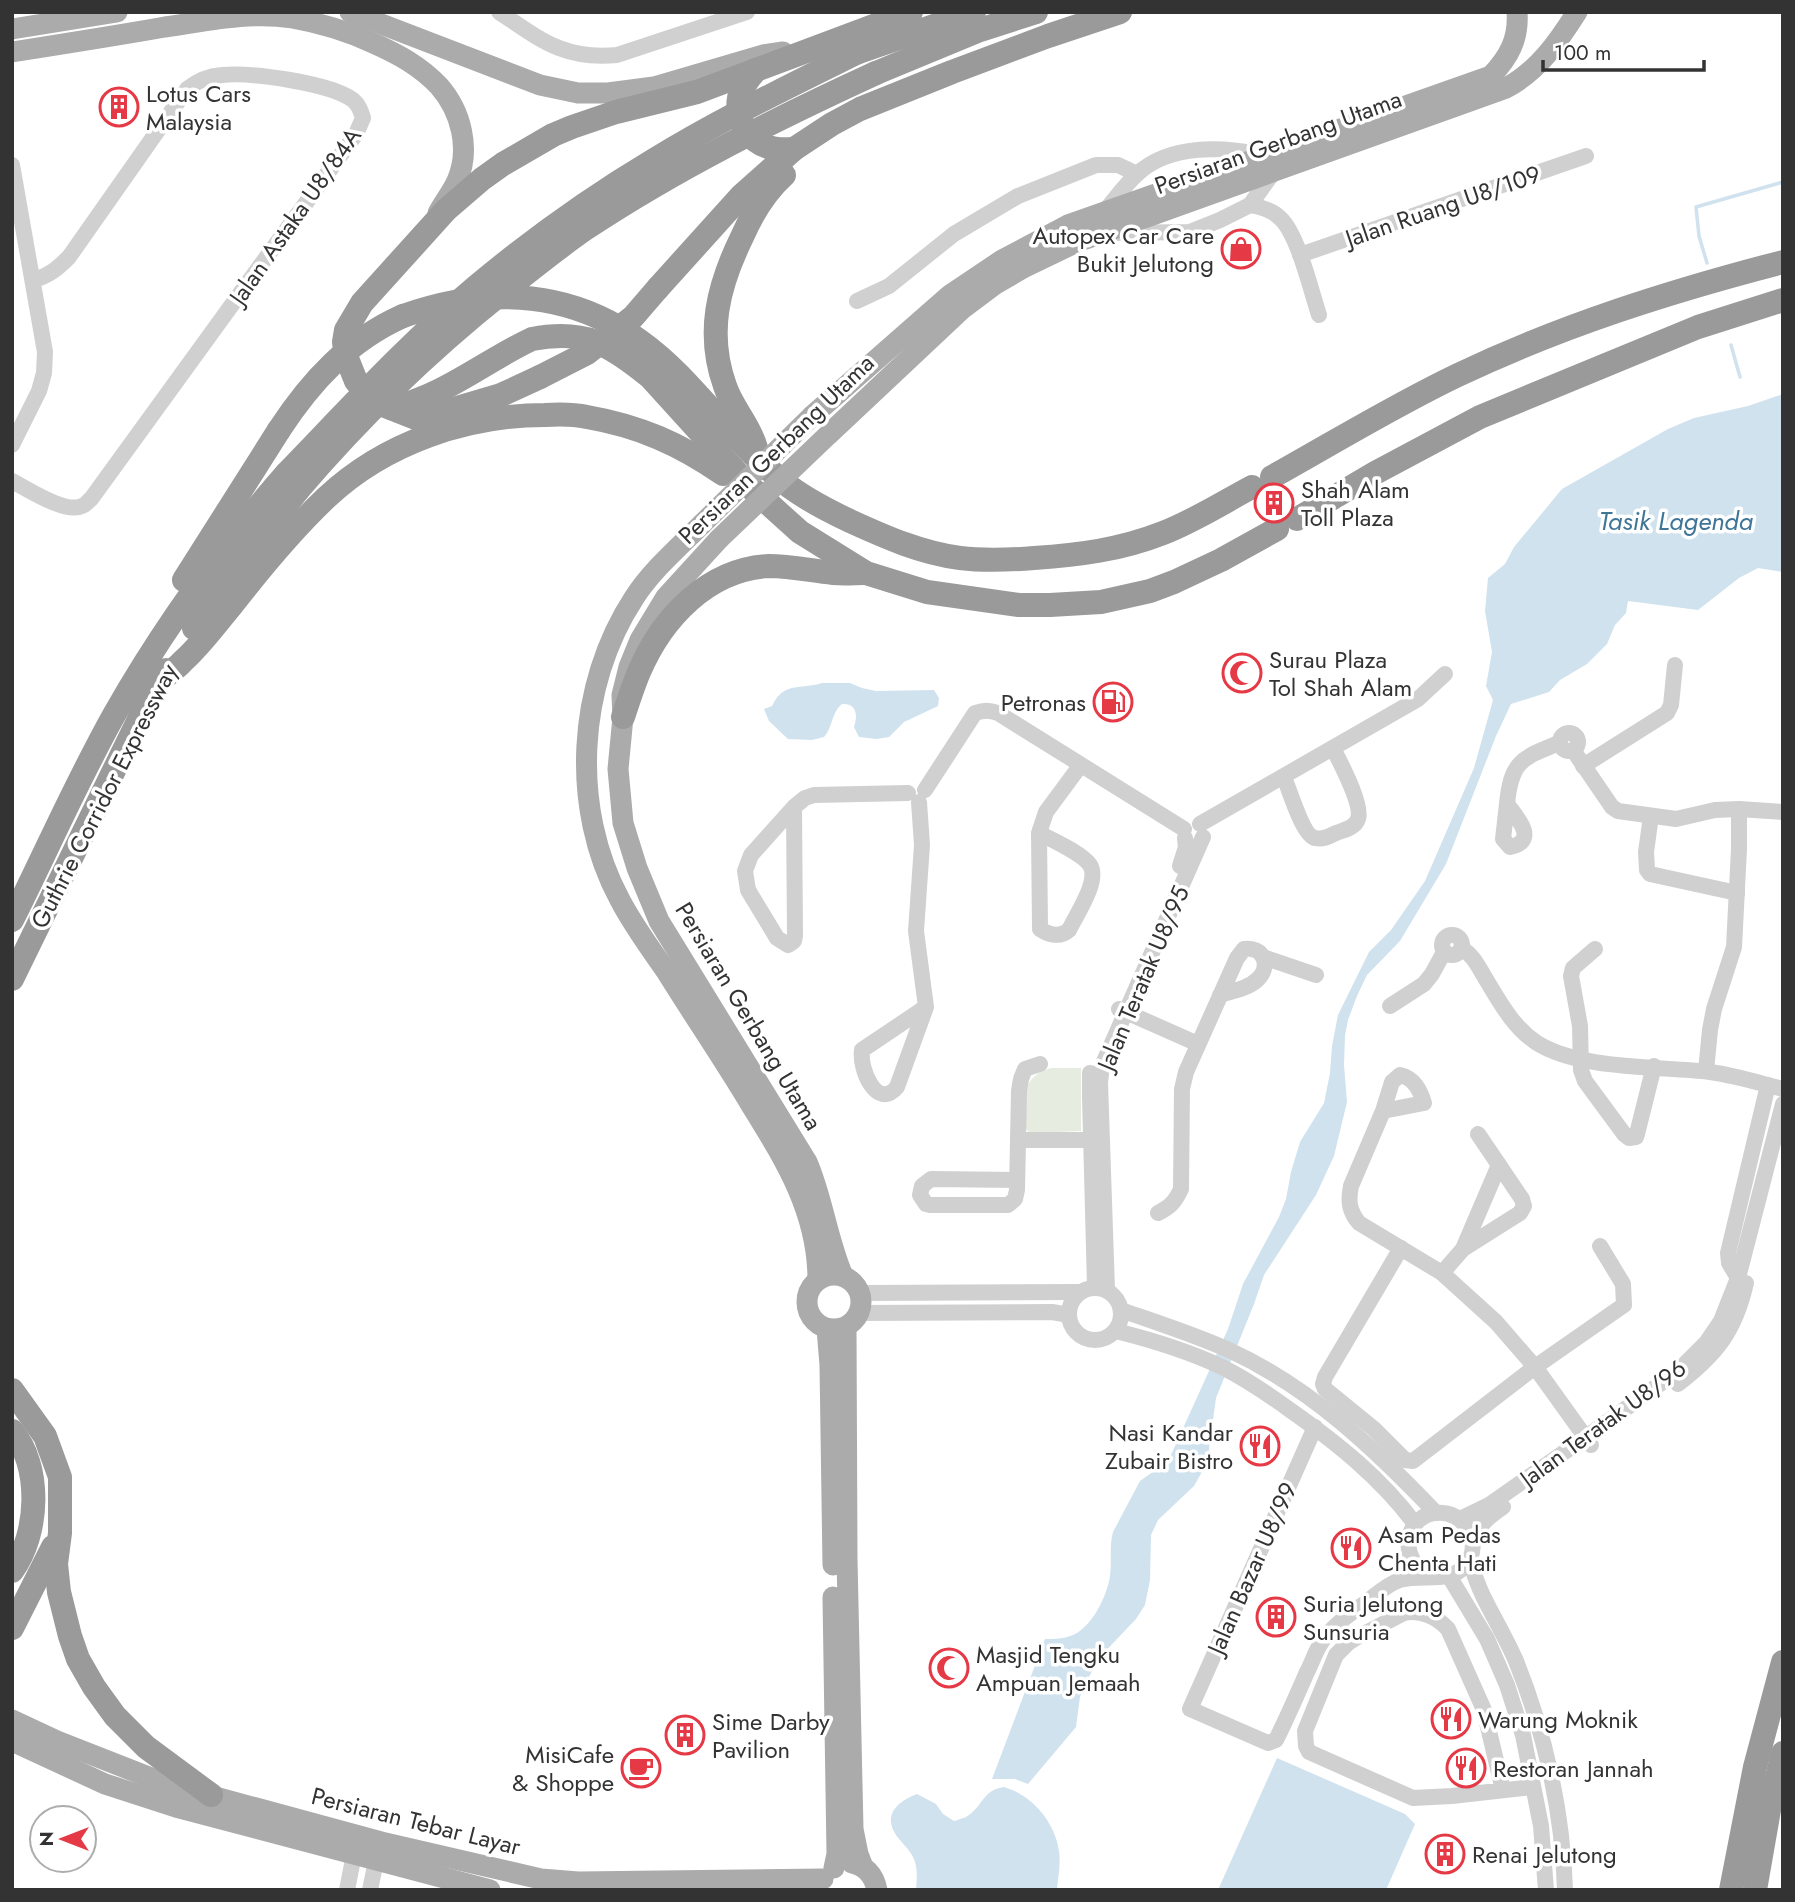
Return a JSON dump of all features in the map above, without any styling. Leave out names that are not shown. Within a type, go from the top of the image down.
[{"type":"highway","points":[[911,12],[697,92],[616,111],[572,127],[503,164],[446,210],[362,303],[346,330],[344,342],[346,356],[356,381],[368,395],[416,418],[501,395],[540,377],[587,353],[633,317],[741,196],[794,149],[832,124],[860,109],[952,72],[1120,12]]},
{"type":"highway","name":"Guthrie Corridor Expressway","points":[[12,920],[103,736],[153,651],[190,597],[229,544],[293,481],[427,330],[528,246],[575,211],[655,159],[754,104],[856,53],[974,12]]},
{"type":"highway","name":"Guthrie Corridor Expressway","points":[[12,979],[159,681],[293,481],[328,455],[457,329],[573,238],[609,214],[685,168],[783,116],[876,73],[980,30],[1037,12]]},
{"type":"highway","points":[[756,70],[748,79],[739,99],[740,121],[759,143],[771,148],[794,149]]},
{"type":"highway","points":[[759,462],[750,432],[728,395],[718,358],[717,303],[729,263],[757,207],[778,180],[895,96]]},
{"type":"highway","points":[[153,651],[174,596],[294,407],[334,360],[371,333],[403,316],[450,302],[502,296],[543,300],[597,315],[631,334],[677,373],[759,462],[816,505],[887,538],[935,553],[958,558],[1018,559],[1086,554],[1119,547],[1180,526],[1438,385],[1509,352],[1586,321],[1700,283],[1783,262]]},
{"type":"highway","points":[[1700,283],[1739,287],[1783,276]]},
{"type":"highway","points":[[391,408],[411,404],[434,393],[532,339],[574,335],[606,345],[650,377],[748,486],[800,532],[866,573],[927,592],[1019,605],[1079,604],[1150,591],[1174,582],[1221,560],[1480,417],[1698,327],[1783,300]]},
{"type":"highway","points":[[1751,309],[1783,311]]},
{"type":"highway","points":[[159,681],[183,662],[262,567],[326,498],[377,460],[408,444],[450,428],[514,416],[585,416],[622,424],[658,437],[694,454],[736,482],[748,486]]},
{"type":"highway","points":[[623,717],[652,647],[681,608],[709,584],[758,567],[866,573]]},
{"type":"highway","points":[[12,1390],[45,1436],[60,1477],[60,1533],[56,1564],[59,1592],[78,1659],[115,1716],[146,1747],[211,1796]]},
{"type":"highway","points":[[12,1431],[19,1439],[29,1467],[34,1511],[26,1546],[12,1571]]},
{"type":"highway","points":[[12,1628],[60,1533]]},
{"type":"highway","points":[[1731,1890],[1755,1766],[1783,1662]]},
{"type":"highway","points":[[1755,1890],[1769,1810],[1783,1753]]},
{"type":"main road","points":[[12,29],[117,12]]},
{"type":"main road","points":[[350,12],[540,85],[578,93],[608,93],[654,87],[763,55],[784,52],[795,55]]},
{"type":"main road","name":"Persiaran Gerbang Utama","points":[[1517,12],[1515,41],[1506,60],[1491,76],[1269,162],[1077,242],[995,285],[962,309],[719,539],[666,597],[640,640],[622,695],[623,717],[618,769],[623,823],[637,868],[659,921],[807,1162],[820,1197],[832,1247],[843,1276],[850,1280],[848,1316],[819,1325],[808,1312],[806,1303],[811,1286],[817,1280],[818,1264],[795,1180],[728,1067],[620,900],[603,860],[590,809],[590,723],[597,681],[618,625],[640,589],[812,416],[960,288],[1002,260],[1068,225],[1105,211],[1269,162],[1514,84],[1541,62],[1577,12]]},
{"type":"main road","points":[[12,52],[237,16],[290,18],[341,29],[398,54],[427,73],[449,97],[458,115],[462,133],[460,173],[430,227]]},
{"type":"main road","points":[[817,1280],[834,1274],[843,1276]]},
{"type":"main road","points":[[848,1316],[848,1572],[853,1829],[863,1867],[875,1880],[877,1890]]},
{"type":"main road","points":[[826,1879],[837,1854],[830,1365],[848,1316]]},
{"type":"main road","name":"Persiaran Tebar Layar","points":[[12,1720],[57,1741],[164,1783],[211,1796],[490,1890]]},
{"type":"main road","name":"Persiaran Tebar Layar","points":[[12,1741],[106,1784],[176,1807],[356,1844]]},
{"type":"main road","name":"Persiaran Tebar Layar","points":[[378,1851],[541,1879],[567,1881],[826,1879]]},
{"type":"main road","points":[[826,1879],[848,1863],[863,1867]]},
{"type":"street","points":[[499,12],[545,43],[576,54],[596,57],[617,55],[747,12]]},
{"type":"street","name":"Jalan Astaka U8/84A","points":[[12,481],[56,504],[72,508],[82,507],[91,499],[356,134],[363,118],[361,109],[354,101],[337,92],[284,79],[220,75],[195,83],[187,89],[69,257],[55,271],[33,280]]},
{"type":"street","points":[[1100,233],[1190,232],[1220,220],[1250,205],[1269,162],[1240,150],[1208,149],[1176,153],[1137,174],[1105,211]]},
{"type":"street","name":"Jalan Ruang U8/109","points":[[1300,255],[1586,156]]},
{"type":"street","points":[[12,165],[45,352],[44,373],[39,391],[12,445]]},
{"type":"street","points":[[857,301],[889,286],[954,234],[1018,196],[1096,165],[1118,165],[1137,174]]},
{"type":"street","points":[[1250,205],[1278,216],[1287,226],[1300,255],[1319,315]]},
{"type":"street","points":[[1583,766],[1667,713],[1671,705],[1675,665]]},
{"type":"street","points":[[926,1007],[862,1050],[862,1069],[878,1092],[887,1095],[897,1087],[926,1007],[916,931],[922,845],[917,795],[975,713],[982,710],[998,713],[1080,766],[1193,832],[1418,699],[1445,674]]},
{"type":"street","points":[[1507,804],[1512,774],[1520,764],[1536,752],[1566,747],[1612,807],[1618,811],[1676,819],[1715,810],[1783,812]]},
{"type":"street","points":[[1284,776],[1304,828],[1310,836],[1324,838],[1353,827],[1359,819],[1358,806],[1333,748]]},
{"type":"street","points":[[1039,833],[1082,857],[1090,865],[1093,875],[1069,930],[1065,933],[1048,934],[1040,929],[1039,833],[1046,812],[1080,766]]},
{"type":"street","points":[[794,807],[795,936],[794,941],[788,945],[777,938],[748,890],[746,871],[751,855],[794,807],[804,798],[814,795],[917,795]]},
{"type":"street","points":[[1706,1071],[1714,1009],[1734,947],[1739,809]]},
{"type":"street","points":[[1651,816],[1646,852],[1647,870],[1650,874],[1737,893]]},
{"type":"street","name":"Jalan Teratak U8/95","points":[[1094,1290],[1100,1082],[1105,1058],[1121,1010],[1193,832]]},
{"type":"street","points":[[1157,1213],[1176,1201],[1181,1189],[1182,1089],[1186,1072],[1220,995],[1241,951],[1252,948],[1259,951],[1263,957],[1264,968],[1260,977],[1247,987],[1220,995]]},
{"type":"street","points":[[1390,1006],[1424,984],[1444,952],[1454,955],[1461,948],[1471,956],[1518,1027],[1538,1043],[1561,1055],[1606,1063],[1706,1071],[1775,1087],[1728,1254],[1729,1263],[1738,1278]]},
{"type":"street","points":[[1595,949],[1573,968],[1571,976],[1580,1026],[1581,1070],[1585,1081],[1629,1138],[1636,1137],[1654,1066]]},
{"type":"street","points":[[1263,957],[1316,975]]},
{"type":"street","points":[[1121,1010],[1198,1044]]},
{"type":"street","name":"Jalan Teratak U8/95","points":[[1094,1290],[1090,1096],[1092,1066],[1121,1010]]},
{"type":"street","points":[[1017,1180],[931,1179],[922,1186],[920,1195],[926,1204],[930,1205],[1008,1205],[1015,1199],[1017,1180],[1019,1091],[1021,1079],[1025,1069],[1040,1064]]},
{"type":"street","points":[[1436,1116],[1407,1076],[1400,1075],[1392,1082],[1383,1111],[1351,1186],[1350,1210],[1359,1223],[1442,1273],[1496,1322],[1535,1367],[1588,1441]]},
{"type":"street","points":[[1383,1111],[1424,1103]]},
{"type":"street","name":"Jalan Teratak U8/96","points":[[1472,1538],[1488,1518],[1678,1371],[1706,1343],[1721,1321],[1738,1278],[1783,1104]]},
{"type":"street","points":[[1442,1273],[1463,1249],[1523,1209],[1522,1199],[1478,1134]]},
{"type":"street","name":"Jalan Teratak U8/96","points":[[1460,1519],[1489,1505],[1588,1441],[1702,1365],[1716,1351],[1731,1328],[1744,1295],[1783,1135]]},
{"type":"street","points":[[1018,1140],[1091,1140]]},
{"type":"street","points":[[1463,1249],[1499,1165]]},
{"type":"street","points":[[1401,1248],[1323,1384],[1325,1389],[1374,1429],[1405,1461],[1413,1461],[1535,1367],[1624,1305],[1623,1284],[1600,1246]]},
{"type":"street","points":[[848,1316],[1094,1290],[1119,1302],[1121,1310],[1120,1324],[1116,1331],[1101,1340],[1083,1338],[1071,1324],[1069,1315],[1074,1298],[1094,1290]]},
{"type":"street","points":[[1121,1310],[1232,1352],[1300,1392],[1367,1444],[1436,1513]]},
{"type":"street","points":[[848,1316],[1052,1312],[1069,1315]]},
{"type":"street","points":[[1116,1331],[1191,1354],[1259,1388],[1364,1466],[1400,1503],[1415,1524]]},
{"type":"street","name":"Jalan Bazar U8/99","points":[[1315,1427],[1190,1709],[1268,1744],[1272,1743],[1276,1740],[1321,1642],[1334,1627]]},
{"type":"street","points":[[1348,1643],[1334,1627],[1386,1587],[1397,1575],[1415,1524],[1436,1513],[1452,1515],[1465,1524],[1473,1545],[1469,1560],[1457,1573],[1444,1577],[1401,1580],[1386,1587]]},
{"type":"street","points":[[1408,1543],[1413,1563],[1420,1570],[1429,1575],[1444,1577],[1487,1639],[1507,1685],[1523,1735],[1534,1787],[1544,1849],[1546,1890]]},
{"type":"street","points":[[1469,1560],[1483,1597],[1516,1660],[1541,1740],[1560,1830],[1565,1890]]},
{"type":"street","points":[[1503,1790],[1484,1710],[1448,1629],[1441,1621],[1411,1611],[1404,1613],[1348,1643],[1336,1655],[1306,1725],[1305,1738],[1309,1752],[1413,1798],[1442,1797],[1534,1787]]},
{"type":"street","points":[[347,1890],[356,1844]]},
{"type":"street","points":[[370,1890],[378,1851]]},
{"type":"shaded area","points":[[1051,1068],[1081,1068],[1081,1131],[1033,1133],[1026,1129],[1025,1100],[1028,1084],[1040,1072]]},
{"type":"water","name":"Tasik Lagenda","points":[[1783,394],[1783,572],[1758,568],[1739,578],[1698,610],[1628,601],[1626,613],[1615,625],[1607,644],[1587,664],[1560,680],[1549,692],[1511,704],[1446,864],[1400,941],[1367,975],[1357,996],[1345,1035],[1347,1102],[1334,1156],[1316,1195],[1264,1275],[1216,1398],[1207,1463],[1194,1486],[1158,1520],[1151,1535],[1150,1580],[1145,1605],[1136,1619],[1097,1660],[1080,1697],[1076,1727],[1028,1784],[1015,1779],[992,1779],[1045,1639],[1066,1637],[1080,1631],[1092,1618],[1106,1593],[1113,1532],[1140,1481],[1170,1457],[1228,1329],[1243,1284],[1279,1217],[1300,1142],[1324,1103],[1338,1015],[1369,952],[1391,930],[1425,881],[1474,768],[1493,700],[1486,686],[1492,652],[1485,611],[1488,578],[1505,564],[1514,547],[1562,489],[1668,429],[1694,418],[1748,406]]},
{"type":"water","points":[[822,683],[850,683],[876,691],[934,690],[939,698],[938,706],[904,722],[889,737],[876,739],[859,737],[854,727],[855,711],[851,706],[842,704],[824,737],[812,740],[788,739],[769,721],[764,709],[772,706],[787,690]]},
{"type":"water","points":[[1277,1758],[1405,1814],[1415,1824],[1386,1890],[1218,1890]]},
{"type":"water","points":[[1004,1787],[1033,1803],[1053,1830],[1060,1856],[1057,1890],[916,1890],[915,1861],[892,1827],[894,1809],[917,1794],[936,1804],[943,1814],[954,1821],[972,1813],[987,1795]]},
{"type":"waterway","points":[[1707,263],[1699,236],[1696,207],[1783,182]]},
{"type":"waterway","points":[[1731,345],[1740,377]]},
{"type":"place","name":"Lotus Cars Malaysia","points":[[119,107]]},
{"type":"place","name":"Autopex Car Care Bukit Jelutong","points":[[1241,249]]},
{"type":"place","name":"Shah Alam Toll Plaza","points":[[1274,503]]},
{"type":"place","name":"Surau Plaza Tol Shah Alam","points":[[1242,673]]},
{"type":"place","name":"Petronas","points":[[1113,702]]},
{"type":"place","name":"Nasi Kandar Zubair Bistro","points":[[1260,1446]]},
{"type":"place","name":"Asam Pedas Chenta Hati","points":[[1351,1548]]},
{"type":"place","name":"Suria Jelutong Sunsuria","points":[[1276,1617]]},
{"type":"place","name":"Masjid Tengku Ampuan Jemaah","points":[[949,1668]]},
{"type":"place","name":"Warung Moknik","points":[[1451,1719]]},
{"type":"place","name":"Sime Darby Pavilion","points":[[685,1735]]},
{"type":"place","name":"MisiCafe & Shoppe","points":[[641,1768]]},
{"type":"place","name":"Restoran Jannah","points":[[1466,1768]]},
{"type":"place","name":"Renai Jelutong","points":[[1445,1854]]}]
